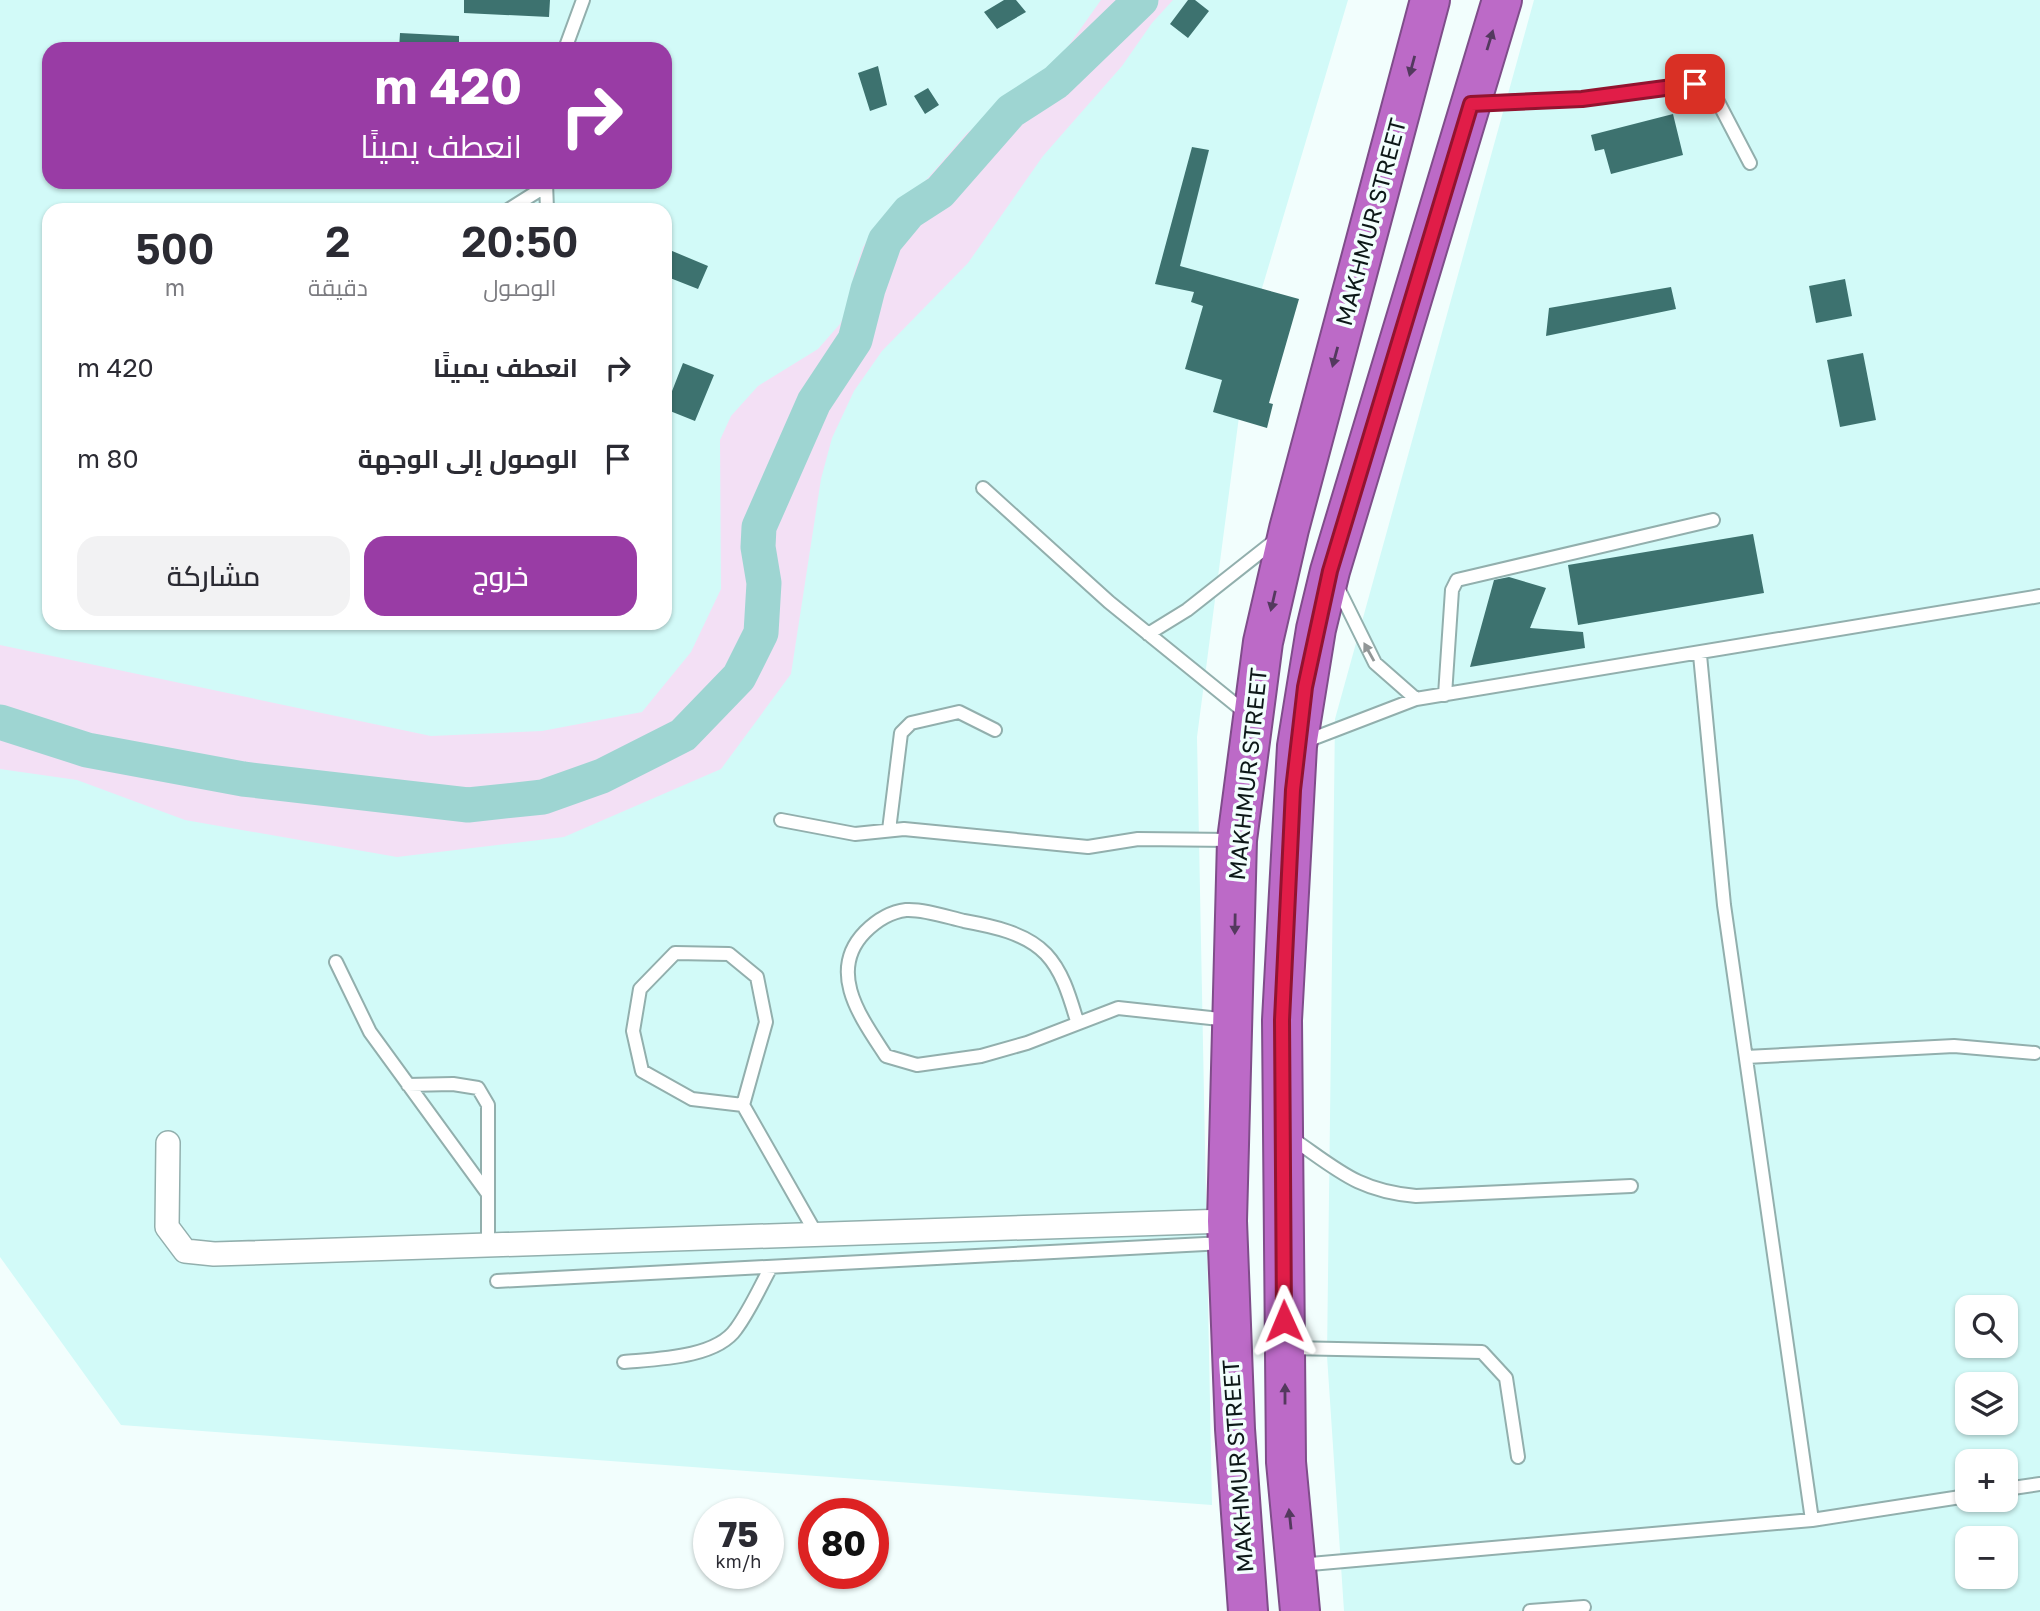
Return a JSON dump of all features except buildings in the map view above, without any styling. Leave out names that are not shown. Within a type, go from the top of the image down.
[{"type":"highway","name":"MAKHMUR STREET","points":[[1248,1611],[1235,1442],[1227,1232],[1237,840],[1263,642],[1289,529],[1430,0]]},
{"type":"highway","name":"MAKHMUR STREET","points":[[1300,1611],[1286,1462],[1282,1131],[1282,1020],[1297,746],[1316,629],[1330,571],[1502,0]]},
{"type":"highway","points":[[1233,1020],[1282,1020]]},
{"type":"street","points":[[167,1143],[167,1227],[185,1251],[214,1254],[817,1235],[1227,1232]]},
{"type":"lane","points":[[568,42],[583,0]]},
{"type":"lane","points":[[1471,104],[1582,99],[1695,84],[1707,87],[1715,96],[1749,163]]},
{"type":"lane","points":[[518,203],[539,189]]},
{"type":"lane","points":[[983,488],[1148,634],[1252,717]]},
{"type":"lane","points":[[1445,695],[1452,590],[1457,580],[1713,520]]},
{"type":"lane","points":[[1148,634],[1187,610],[1289,529]]},
{"type":"lane","points":[[1330,571],[1375,663],[1416,699]]},
{"type":"lane","points":[[1297,746],[1416,699],[1700,655],[2040,596]]},
{"type":"lane","points":[[1700,655],[1724,905],[1812,1520]]},
{"type":"lane","points":[[890,830],[901,733],[911,723],[929,716],[959,712],[995,730]]},
{"type":"lane","points":[[781,820],[855,834],[904,829],[1088,847],[1138,839],[1237,840]]},
{"type":"lane","points":[[1077,1021],[1066,986],[1047,955],[1027,938],[980,924],[907,910],[880,918],[858,939],[846,973],[856,1009],[886,1056],[917,1065],[981,1056],[1027,1043],[1077,1021],[1118,1008],[1233,1020]]},
{"type":"lane","points":[[743,1105],[692,1099],[642,1071],[634,1031],[640,989],[675,953],[729,954],[757,977],[766,1021],[743,1105],[817,1235]]},
{"type":"lane","points":[[336,962],[370,1032],[488,1194]]},
{"type":"lane","points":[[1746,1057],[1954,1046],[2035,1053]]},
{"type":"lane","points":[[408,1085],[453,1084],[478,1088],[488,1104],[488,1246]]},
{"type":"lane","points":[[1282,1131],[1357,1183],[1383,1193],[1416,1196],[1630,1186]]},
{"type":"lane","points":[[497,1281],[771,1267],[1227,1232]]},
{"type":"lane","points":[[624,1363],[690,1354],[716,1344],[735,1332],[771,1267]]},
{"type":"lane","points":[[1285,1348],[1482,1352],[1506,1378],[1518,1457]]},
{"type":"lane","points":[[2018,1487],[2040,1484]]},
{"type":"lane","points":[[1295,1565],[1812,1520],[1955,1498]]},
{"type":"lane","points":[[1530,1611],[1584,1607]]},
{"type":"shaded area","points":[[0,0],[1348,0],[1251,325],[1197,737],[1212,1505],[121,1425],[0,1257]]},
{"type":"shaded area","points":[[1101,0],[1173,0],[1152,23],[1122,66],[1043,156],[968,263],[882,351],[854,391],[832,438],[821,479],[791,674],[721,769],[564,837],[397,857],[185,820],[77,780],[0,769],[0,645],[431,736],[542,731],[642,712],[691,652],[721,589],[720,440],[731,416],[758,386],[818,349],[840,324],[850,304],[854,274],[863,247],[884,215],[913,195],[967,133],[1039,78],[1064,52]]},
{"type":"shaded area","points":[[1534,0],[2040,0],[2040,1611],[1344,1611],[1327,1356],[1335,719]]},
{"type":"waterway","points":[[0,722],[87,750],[243,779],[468,805],[543,797],[602,776],[683,735],[739,677],[761,633],[764,583],[758,547],[759,527],[814,402],[855,340],[868,289],[885,241],[909,212],[940,192],[1011,111],[1056,82],[1141,0]]},
{"type":"route","points":[[1284,1321],[1282,1020],[1293,790],[1305,687],[1330,571],[1471,104],[1582,99],[1695,84]]}]
